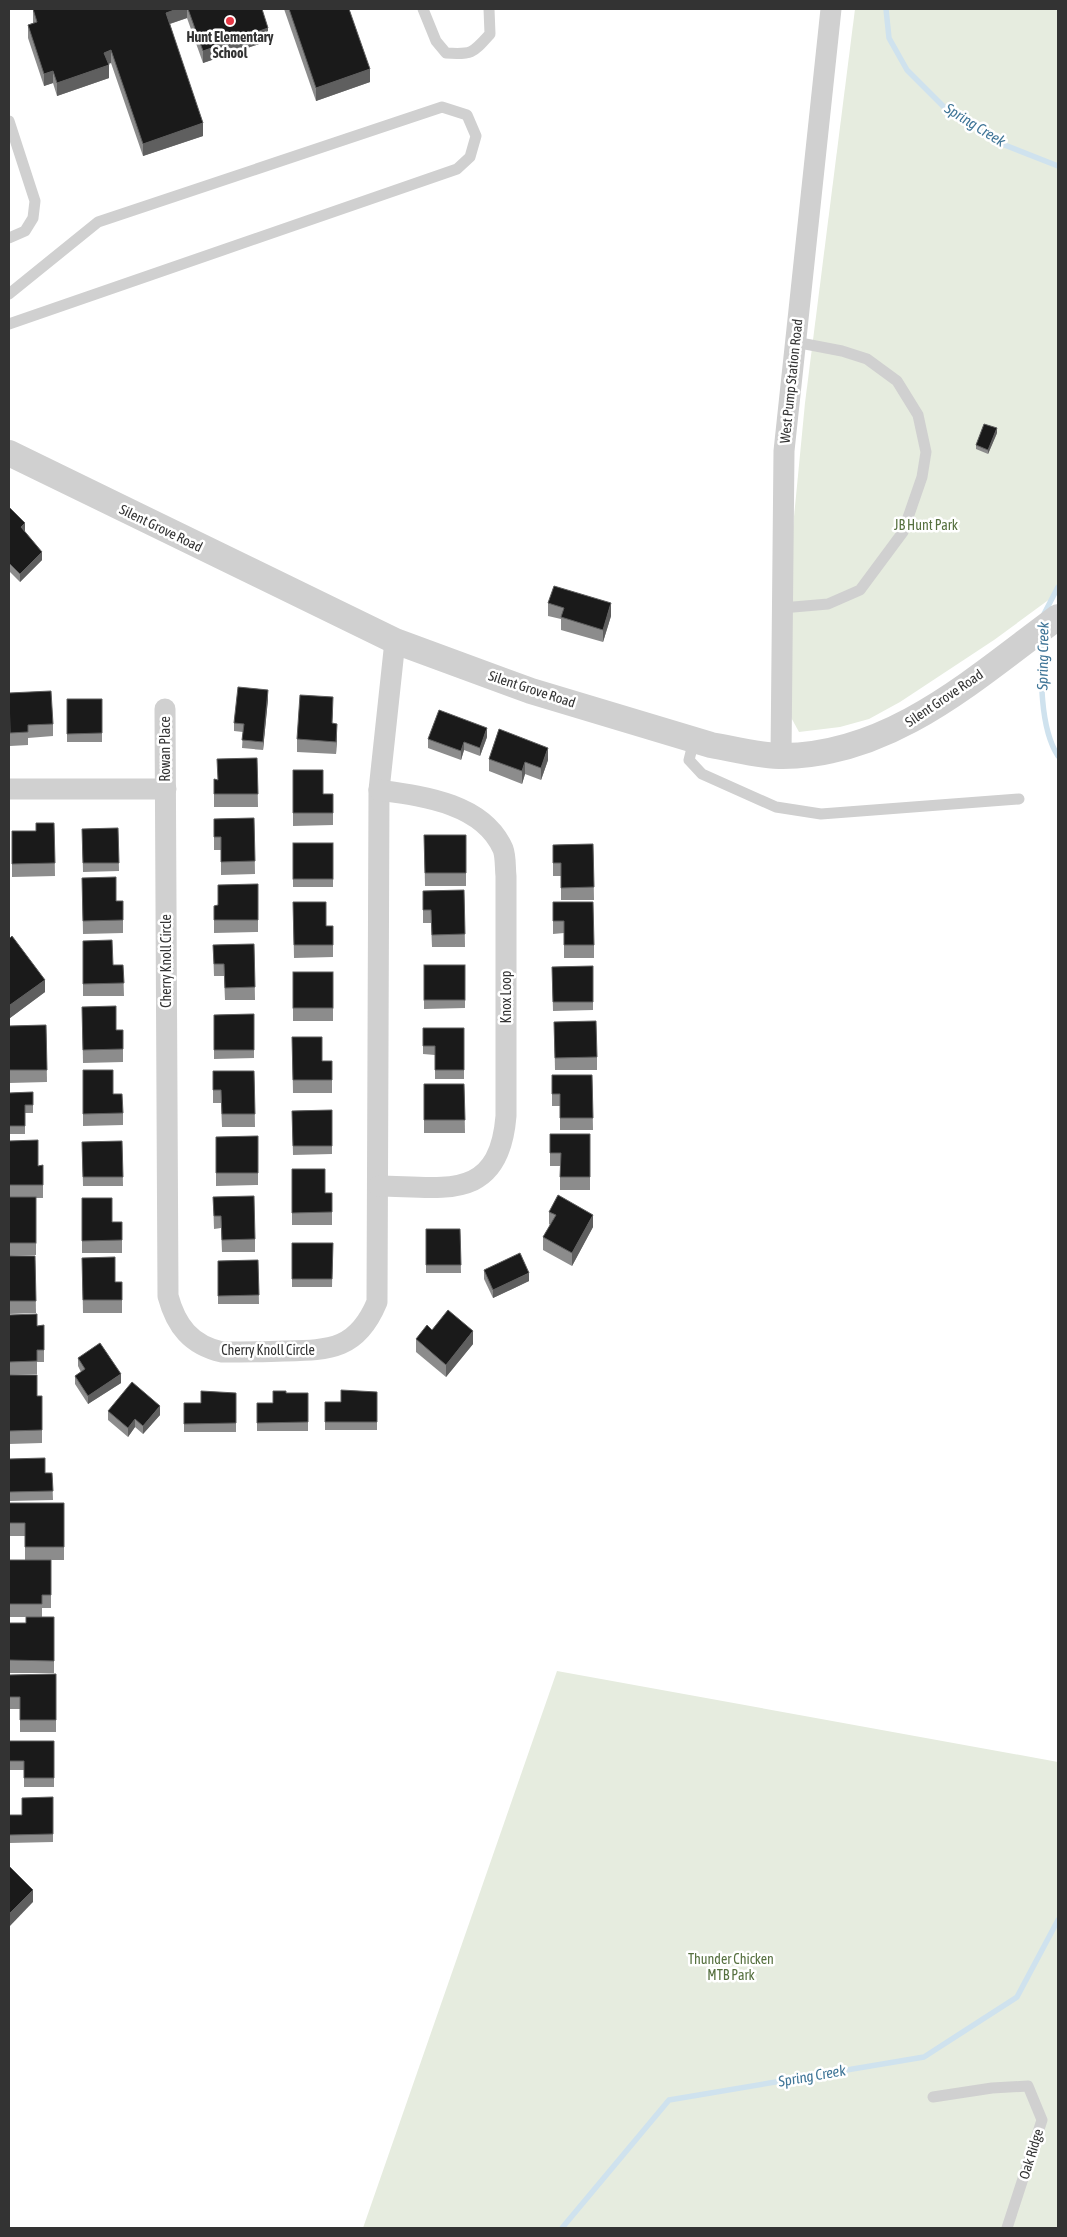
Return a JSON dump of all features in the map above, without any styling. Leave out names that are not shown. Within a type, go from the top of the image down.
[{"type":"street","name":"West Pump Station Road","points":[[781,756],[784,451],[831,9]]},
{"type":"street","name":"Silent Grove Road","points":[[9,453],[395,641],[531,691],[694,740],[711,745],[781,756],[850,746],[892,732],[938,705],[1058,617]]},
{"type":"street","name":"Cherry Knoll Circle","points":[[166,789],[168,1296],[172,1312],[183,1329],[206,1348],[222,1352],[324,1350],[344,1343],[362,1330],[371,1318],[377,1302],[379,1186],[379,790],[395,641]]},
{"type":"street","name":"Rowan Place","points":[[165,709],[166,789]]},
{"type":"street","points":[[9,789],[166,789]]},
{"type":"street","name":"Knox Loop","points":[[379,790],[412,795],[451,805],[472,815],[492,831],[504,851],[506,876],[506,1116],[504,1139],[497,1159],[478,1178],[464,1184],[443,1187],[379,1186]]},
{"type":"lane","points":[[423,9],[436,41],[446,53],[461,54],[474,52],[490,34],[489,9]]},
{"type":"lane","points":[[9,294],[98,222],[442,107],[468,115],[476,136],[470,157],[457,169],[9,324]]},
{"type":"lane","points":[[9,121],[35,201],[33,218],[25,231],[9,238]]},
{"type":"lane","points":[[782,608],[828,604],[860,590],[903,532],[922,477],[926,452],[918,415],[897,381],[867,359],[842,351],[795,342]]},
{"type":"lane","points":[[694,740],[689,760],[702,774],[776,807],[821,814],[1019,799]]},
{"type":"lane","name":"Oak Ridge","points":[[932,2097],[992,2088],[1028,2086],[1042,2120],[1007,2228]]},
{"type":"green space","name":"JB Hunt Park","points":[[855,9],[1058,9],[1058,593],[994,640],[900,702],[869,719],[840,727],[799,732],[787,710],[785,610],[805,403]]},
{"type":"green space","name":"Thunder Chicken MTB Park","points":[[557,1671],[1058,1762],[1058,2228],[363,2228]]},
{"type":"building","name":"Hunt Elementary School","points":[[33,9],[177,9],[166,13],[203,123],[143,144],[111,50],[104,53],[109,65],[57,83],[53,71],[44,74],[28,25],[37,22]]},
{"type":"building","points":[[188,9],[262,9],[268,28],[203,51]]},
{"type":"building","name":"Hunt Elementary School","points":[[289,9],[349,9],[370,69],[316,88]]},
{"type":"building","points":[[984,424],[997,428],[988,450],[976,445]]},
{"type":"building","points":[[9,507],[25,523],[21,527],[42,552],[20,574],[9,563]]},
{"type":"building","points":[[554,586],[611,603],[603,630],[561,617],[564,608],[548,603]]},
{"type":"building","points":[[238,687],[268,690],[263,742],[242,740],[244,724],[234,723]]},
{"type":"building","points":[[51,691],[53,724],[28,725],[28,732],[10,733],[9,693]]},
{"type":"building","points":[[300,695],[333,697],[332,723],[337,724],[336,742],[297,739]]},
{"type":"building","points":[[67,699],[102,699],[102,733],[67,734]]},
{"type":"building","points":[[439,710],[487,728],[480,748],[464,742],[461,751],[428,739]]},
{"type":"building","points":[[499,729],[548,748],[541,768],[525,762],[522,771],[489,759]]},
{"type":"building","points":[[257,758],[258,794],[214,794],[214,779],[218,780],[217,759]]},
{"type":"building","points":[[293,770],[323,770],[323,794],[333,794],[333,813],[293,813]]},
{"type":"building","points":[[254,818],[255,861],[221,862],[221,837],[214,837],[214,819]]},
{"type":"building","points":[[36,823],[54,823],[55,863],[12,864],[12,831],[36,831]]},
{"type":"building","points":[[118,828],[119,863],[83,863],[82,829]]},
{"type":"building","points":[[424,835],[466,835],[466,873],[425,873]]},
{"type":"building","points":[[293,843],[333,843],[333,879],[293,879]]},
{"type":"building","points":[[593,844],[594,887],[561,888],[561,863],[553,863],[553,845]]},
{"type":"building","points":[[116,877],[116,901],[123,901],[123,920],[83,921],[82,878]]},
{"type":"building","points":[[258,884],[258,920],[214,920],[214,906],[218,905],[218,885]]},
{"type":"building","points":[[464,890],[465,934],[432,935],[431,910],[423,910],[423,891]]},
{"type":"building","points":[[293,902],[326,902],[326,926],[333,926],[333,945],[294,945]]},
{"type":"building","points":[[553,902],[593,902],[594,945],[564,945],[564,921],[553,921]]},
{"type":"building","points":[[12,936],[45,980],[10,1005],[9,939]]},
{"type":"building","points":[[112,940],[113,965],[123,965],[124,983],[83,984],[83,941]]},
{"type":"building","points":[[254,944],[255,987],[225,988],[224,964],[214,964],[213,945]]},
{"type":"building","points":[[424,965],[465,965],[465,1000],[424,1000]]},
{"type":"building","points":[[593,966],[593,1002],[553,1002],[552,967]]},
{"type":"building","points":[[293,972],[333,972],[333,1008],[293,1008]]},
{"type":"building","points":[[116,1006],[116,1030],[123,1030],[123,1049],[83,1050],[82,1007]]},
{"type":"building","points":[[254,1014],[254,1050],[214,1050],[214,1015]]},
{"type":"building","points":[[596,1021],[597,1057],[555,1058],[554,1022]]},
{"type":"building","points":[[46,1025],[47,1070],[9,1070],[9,1026]]},
{"type":"building","points":[[423,1028],[464,1028],[464,1070],[435,1070],[435,1046],[423,1046]]},
{"type":"building","points":[[292,1037],[322,1037],[322,1061],[332,1061],[332,1080],[293,1080]]},
{"type":"building","points":[[83,1070],[113,1070],[113,1094],[122,1094],[123,1113],[83,1114]]},
{"type":"building","points":[[213,1071],[254,1071],[255,1114],[222,1114],[221,1090],[213,1090]]},
{"type":"building","points":[[552,1075],[592,1075],[593,1118],[560,1118],[560,1094],[552,1094]]},
{"type":"building","points":[[424,1084],[464,1084],[465,1120],[424,1120]]},
{"type":"building","points":[[33,1092],[33,1105],[25,1105],[25,1126],[9,1126],[9,1093]]},
{"type":"building","points":[[332,1110],[332,1146],[293,1146],[292,1111]]},
{"type":"building","points":[[550,1134],[590,1134],[590,1177],[560,1177],[561,1153],[550,1153]]},
{"type":"building","points":[[258,1136],[258,1173],[216,1173],[216,1137]]},
{"type":"building","points":[[38,1140],[38,1166],[43,1165],[43,1185],[9,1185],[9,1141]]},
{"type":"building","points":[[122,1141],[123,1177],[83,1177],[82,1142]]},
{"type":"building","points":[[292,1169],[325,1169],[325,1193],[332,1193],[332,1212],[292,1213]]},
{"type":"building","points":[[558,1195],[593,1215],[572,1253],[543,1237],[556,1215],[549,1212]]},
{"type":"building","points":[[254,1196],[255,1239],[222,1240],[221,1216],[214,1216],[213,1197]]},
{"type":"building","points":[[9,1197],[36,1197],[36,1243],[9,1243]]},
{"type":"building","points":[[82,1198],[112,1198],[112,1222],[122,1222],[122,1240],[82,1241]]},
{"type":"building","points":[[426,1229],[460,1229],[461,1265],[426,1265]]},
{"type":"building","points":[[292,1243],[333,1243],[332,1279],[292,1279]]},
{"type":"building","points":[[520,1253],[529,1273],[493,1290],[484,1270]]},
{"type":"building","points":[[9,1256],[35,1256],[36,1301],[9,1301]]},
{"type":"building","points":[[115,1257],[115,1282],[122,1282],[122,1300],[83,1300],[82,1258]]},
{"type":"building","points":[[258,1260],[259,1295],[218,1296],[218,1261]]},
{"type":"building","points":[[448,1310],[473,1331],[446,1365],[416,1339],[427,1325],[432,1330]]},
{"type":"building","points":[[37,1314],[37,1326],[44,1325],[44,1350],[37,1350],[37,1361],[9,1362],[9,1315]]},
{"type":"building","points":[[100,1343],[121,1374],[88,1396],[75,1376],[85,1369],[78,1358]]},
{"type":"building","points":[[9,1375],[37,1375],[37,1396],[42,1396],[42,1430],[9,1431]]},
{"type":"building","points":[[132,1382],[160,1406],[143,1426],[135,1419],[128,1428],[108,1411]]},
{"type":"building","points":[[341,1390],[377,1392],[377,1422],[325,1422],[325,1402],[341,1402]]},
{"type":"building","points":[[201,1391],[236,1393],[236,1423],[184,1424],[184,1403],[201,1403]]},
{"type":"building","points":[[273,1391],[308,1393],[308,1422],[257,1423],[257,1403],[273,1403]]},
{"type":"building","points":[[45,1458],[45,1473],[52,1473],[53,1491],[9,1492],[9,1459]]},
{"type":"building","points":[[9,1503],[64,1503],[64,1547],[25,1547],[25,1523],[9,1523]]},
{"type":"building","points":[[9,1560],[51,1560],[51,1595],[42,1595],[42,1604],[9,1604]]},
{"type":"building","points":[[26,1617],[54,1617],[54,1661],[9,1660],[9,1623],[26,1623]]},
{"type":"building","points":[[56,1674],[56,1720],[20,1720],[20,1697],[9,1697],[9,1675]]},
{"type":"building","points":[[9,1741],[54,1741],[54,1778],[24,1778],[24,1761],[9,1761]]},
{"type":"building","points":[[53,1797],[53,1834],[9,1835],[9,1815],[22,1815],[22,1798]]},
{"type":"building","points":[[9,1866],[33,1890],[9,1914]]},
{"type":"waterway","name":"Spring Creek","points":[[886,9],[889,38],[907,70],[945,108],[997,142],[1058,166]]},
{"type":"waterway","name":"Spring Creek","points":[[1044,614],[1058,587]]},
{"type":"waterway","name":"Spring Creek","points":[[1042,638],[1042,699],[1044,715],[1047,730],[1058,756]]},
{"type":"waterway","name":"Spring Creek","points":[[562,2228],[669,2100],[924,2057],[1017,1997],[1058,1920]]},
{"type":"place","name":"Hunt Elementary School","points":[[230,21]]}]
